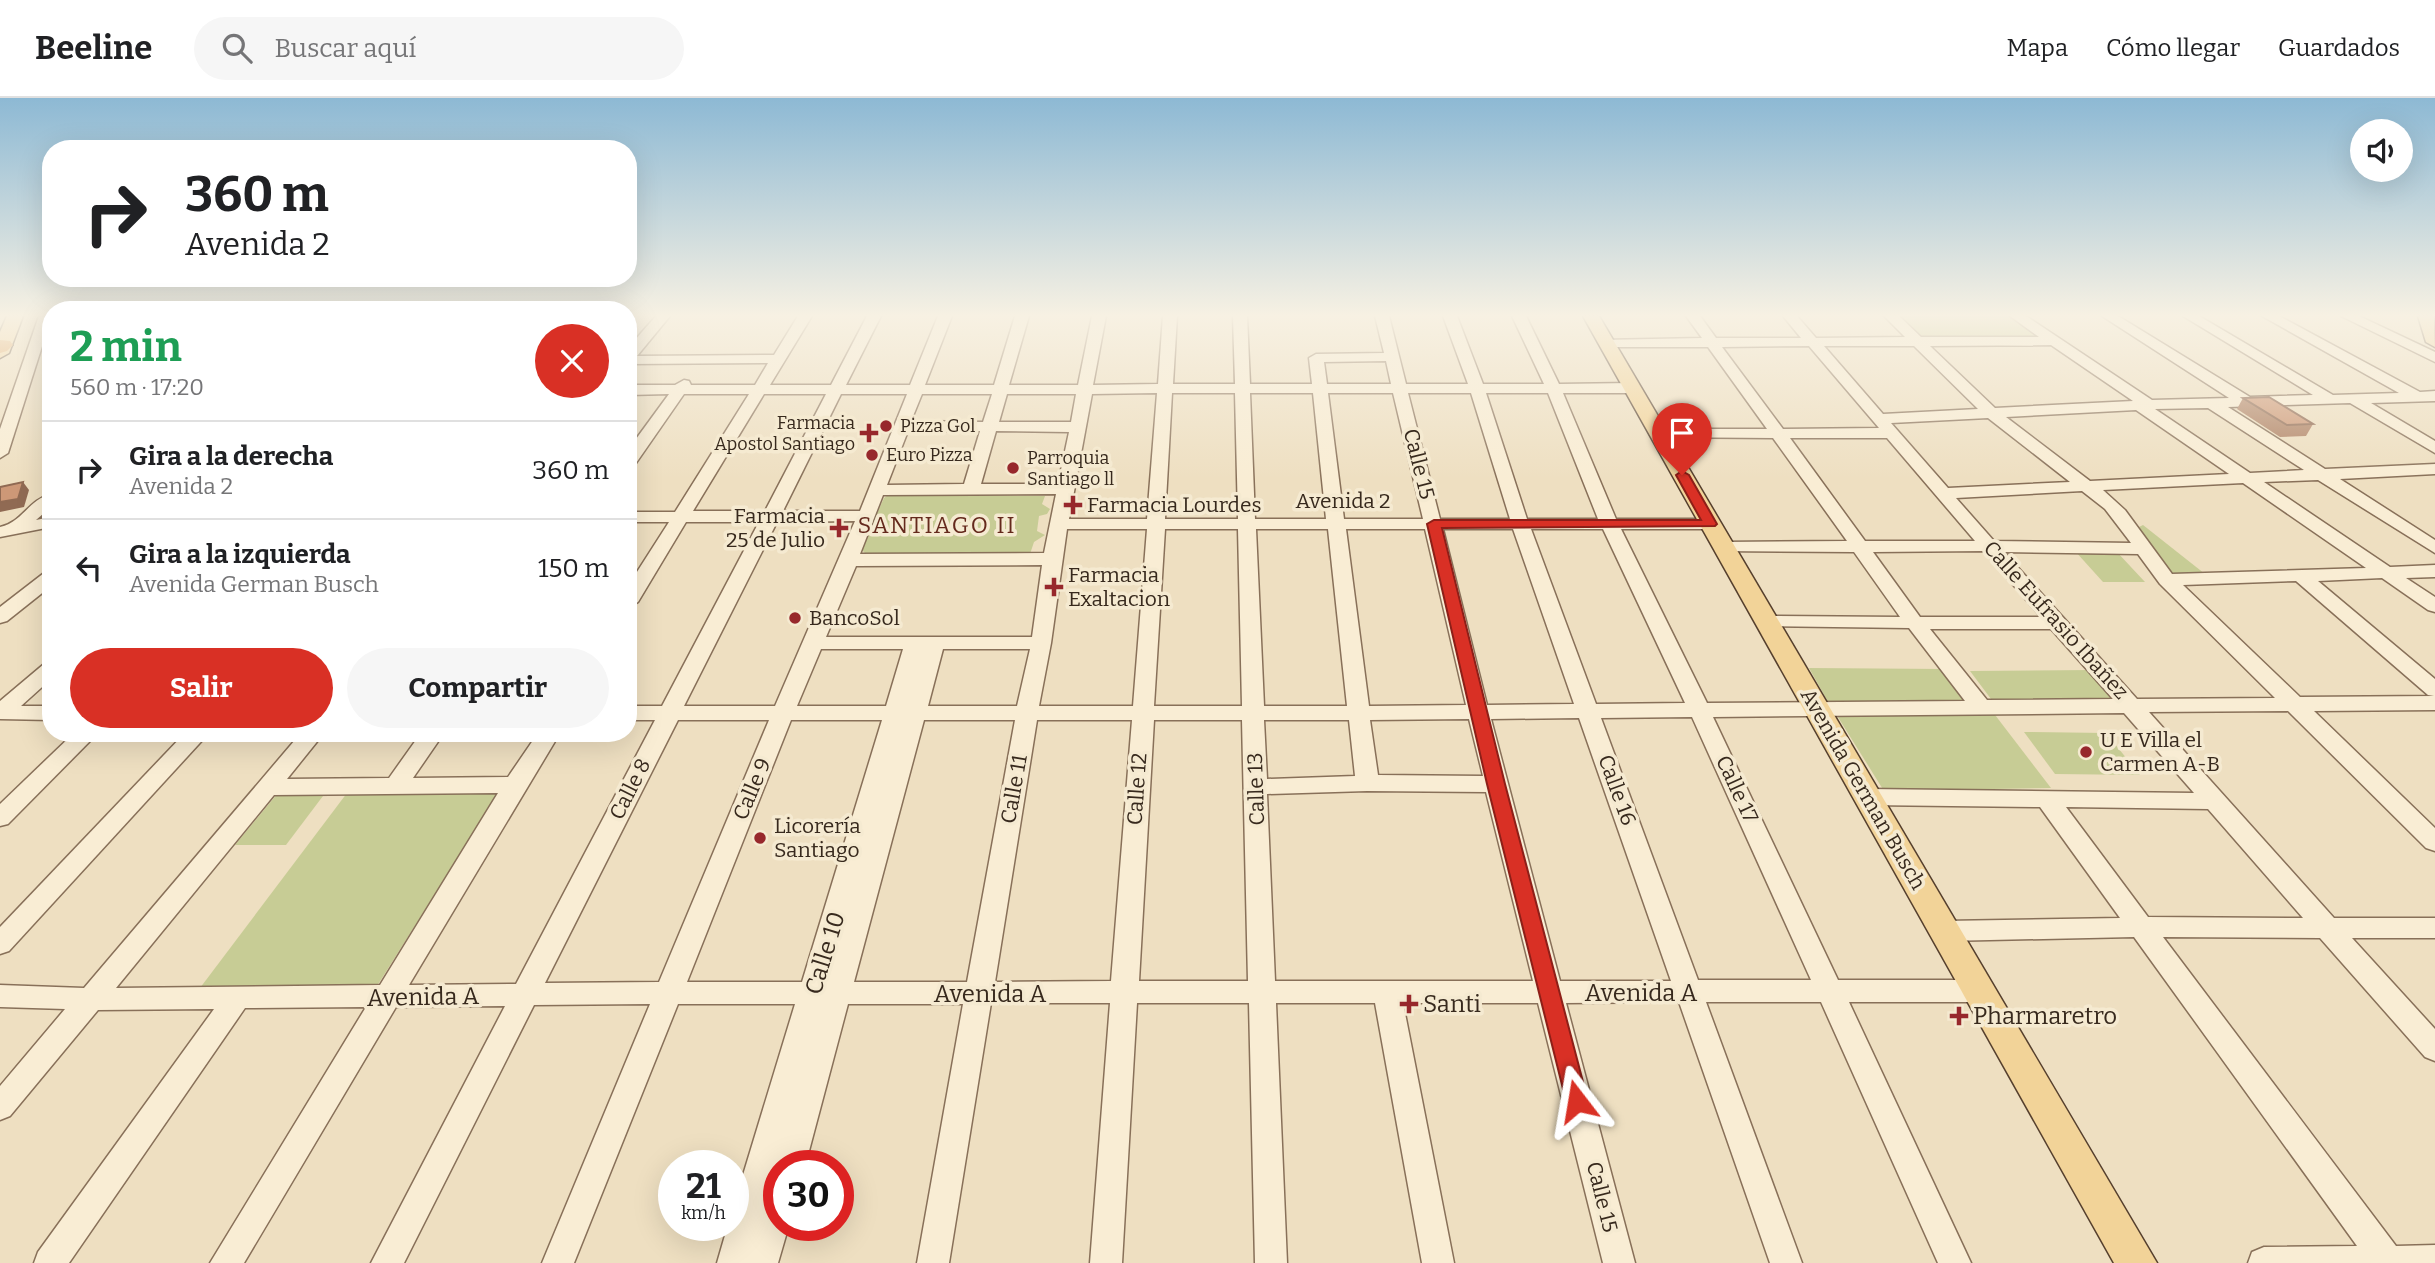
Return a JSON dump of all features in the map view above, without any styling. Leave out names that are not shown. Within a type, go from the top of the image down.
[{"type":"main road","name":"Avenida German Busch","points":[[1622,370],[2136,1263]]},
{"type":"street","points":[[0,453],[27,370]]},
{"type":"street","points":[[637,450],[694,370]]},
{"type":"street","points":[[637,587],[770,370]]},
{"type":"street","name":"Calle 8","points":[[387,1263],[846,370]]},
{"type":"street","name":"Calle 9","points":[[558,1263],[667,993],[849,560],[924,370]]},
{"type":"street","points":[[971,490],[1006,370]]},
{"type":"street","name":"Calle 11","points":[[933,1263],[1041,643],[1052,559],[1089,370]]},
{"type":"street","name":"Calle 12","points":[[1106,1263],[1166,370]]},
{"type":"street","name":"Calle 13","points":[[1241,370],[1271,1263]]},
{"type":"street","points":[[1318,370],[1367,783]]},
{"type":"street","name":"Calle 15","points":[[1395,370],[1496,784],[1619,1263]]},
{"type":"street","name":"Calle 16","points":[[1470,370],[1519,520],[1786,1263]]},
{"type":"street","name":"Calle 17","points":[[1545,370],[1608,520],[1700,711],[1955,1263]]},
{"type":"street","points":[[1731,370],[1980,706]]},
{"type":"street","name":"Calle Eufrasio Ibañez","points":[[1836,370],[2435,1049]]},
{"type":"street","points":[[1947,370],[1992,414],[2087,486],[2125,519],[2143,549],[2167,580],[2435,842]]},
{"type":"street","points":[[2096,370],[2246,478],[2435,606]]},
{"type":"street","points":[[2196,370],[2245,401]]},
{"type":"street","points":[[2282,370],[2330,399]]},
{"type":"street","points":[[2368,370],[2415,396]]},
{"type":"street","points":[[637,390],[1632,388]]},
{"type":"street","points":[[1658,434],[1776,433],[1886,426],[1992,414],[2245,401],[2435,396]]},
{"type":"street","points":[[2352,398],[2435,448]]},
{"type":"street","points":[[2211,403],[2435,548]]},
{"type":"street","points":[[902,426],[1079,427]]},
{"type":"street","points":[[1944,493],[2435,469]]},
{"type":"street","points":[[875,491],[1067,489]]},
{"type":"street","points":[[19,528],[42,506]]},
{"type":"street","points":[[637,518],[676,521],[863,521]]},
{"type":"street","name":"Avenida 2","points":[[1060,521],[1608,520],[1861,546],[2143,549]]},
{"type":"street","points":[[637,525],[676,521]]},
{"type":"street","points":[[0,532],[42,525]]},
{"type":"street","points":[[849,560],[1052,559]]},
{"type":"street","points":[[2167,580],[2435,571]]},
{"type":"street","points":[[2301,576],[2435,690]]},
{"type":"street","points":[[0,617],[42,584]]},
{"type":"street","points":[[1767,622],[2058,623]]},
{"type":"street","points":[[813,643],[1041,643]]},
{"type":"street","name":"Calle 10","points":[[733,1263],[825,993],[925,643]]},
{"type":"street","points":[[0,712],[42,676]]},
{"type":"street","points":[[637,713],[1359,713],[2435,703]]},
{"type":"street","points":[[0,712],[42,713]]},
{"type":"street","points":[[0,818],[78,742]]},
{"type":"street","points":[[0,944],[190,742]]},
{"type":"street","points":[[0,1107],[306,742]]},
{"type":"street","points":[[396,785],[427,742]]},
{"type":"street","points":[[226,1263],[543,742]]},
{"type":"street","points":[[1256,787],[1367,783],[1496,784]]},
{"type":"street","points":[[268,787],[515,785]]},
{"type":"street","points":[[1868,797],[2217,802]]},
{"type":"street","points":[[2046,798],[2388,1262]]},
{"type":"street","points":[[1945,931],[2435,928]]},
{"type":"street","name":"Avenida A","points":[[0,996],[90,999],[667,993],[1979,991]]},
{"type":"street","points":[[1387,992],[1438,1263]]},
{"type":"street","name":"Calle 10","points":[[792,1150],[825,993]]},
{"type":"street","points":[[50,1263],[237,998]]},
{"type":"street","points":[[762,1263],[768,1241]]},
{"type":"street","points":[[2264,1263],[2435,1261]]},
{"type":"green space","points":[[888,495],[1045,496],[1042,504],[1050,509],[1047,514],[1039,516],[1037,531],[1045,535],[1034,542],[1030,554],[866,554],[861,549],[884,498]]},
{"type":"green space","points":[[2143,525],[2205,574],[2181,577],[2170,573],[2139,527]]},
{"type":"green space","points":[[2075,551],[2116,551],[2145,582],[2103,582]]},
{"type":"green space","points":[[1809,668],[1944,669],[1968,701],[1828,702]]},
{"type":"green space","points":[[2093,670],[2120,702],[1994,703],[1970,671]]},
{"type":"green space","points":[[1992,711],[2051,788],[1884,791],[1836,714]]},
{"type":"green space","points":[[2024,732],[2106,733],[2140,775],[2055,774]]},
{"type":"green space","points":[[326,792],[286,845],[235,845],[278,793]]},
{"type":"green space","points":[[499,792],[377,986],[200,988],[347,793]]},
{"type":"building","points":[[2269,397],[2313,424],[2287,425],[2243,398]]},
{"type":"building","points":[[23,482],[18,499],[0,502],[0,487]]},
{"type":"place","name":"Pizza Gol","points":[[886,426]]},
{"type":"place","name":"Farmacia Apostol Santiago","points":[[869,433]]},
{"type":"place","name":"Euro Pizza","points":[[872,455]]},
{"type":"place","name":"Parroquia Santiago ll","points":[[1013,468]]},
{"type":"place","name":"Farmacia Lourdes","points":[[1073,505]]},
{"type":"place","name":"Farmacia 25 de Julio","points":[[839,528]]},
{"type":"place","name":"Farmacia Exaltacion","points":[[1054,587]]},
{"type":"place","name":"BancoSol","points":[[795,618]]},
{"type":"place","name":"U E Villa el Carmen A-B","points":[[2086,752]]},
{"type":"place","name":"Licorería Santiago","points":[[760,838]]},
{"type":"place","name":"Santi","points":[[1409,1004]]},
{"type":"place","name":"Pharmaretro","points":[[1959,1016]]},
{"type":"district","name":"SANTIAGO II","points":[[937,525]]},
{"type":"route","points":[[1577,1101],[1496,784],[1434,524],[1710,524],[1682,475]]}]
